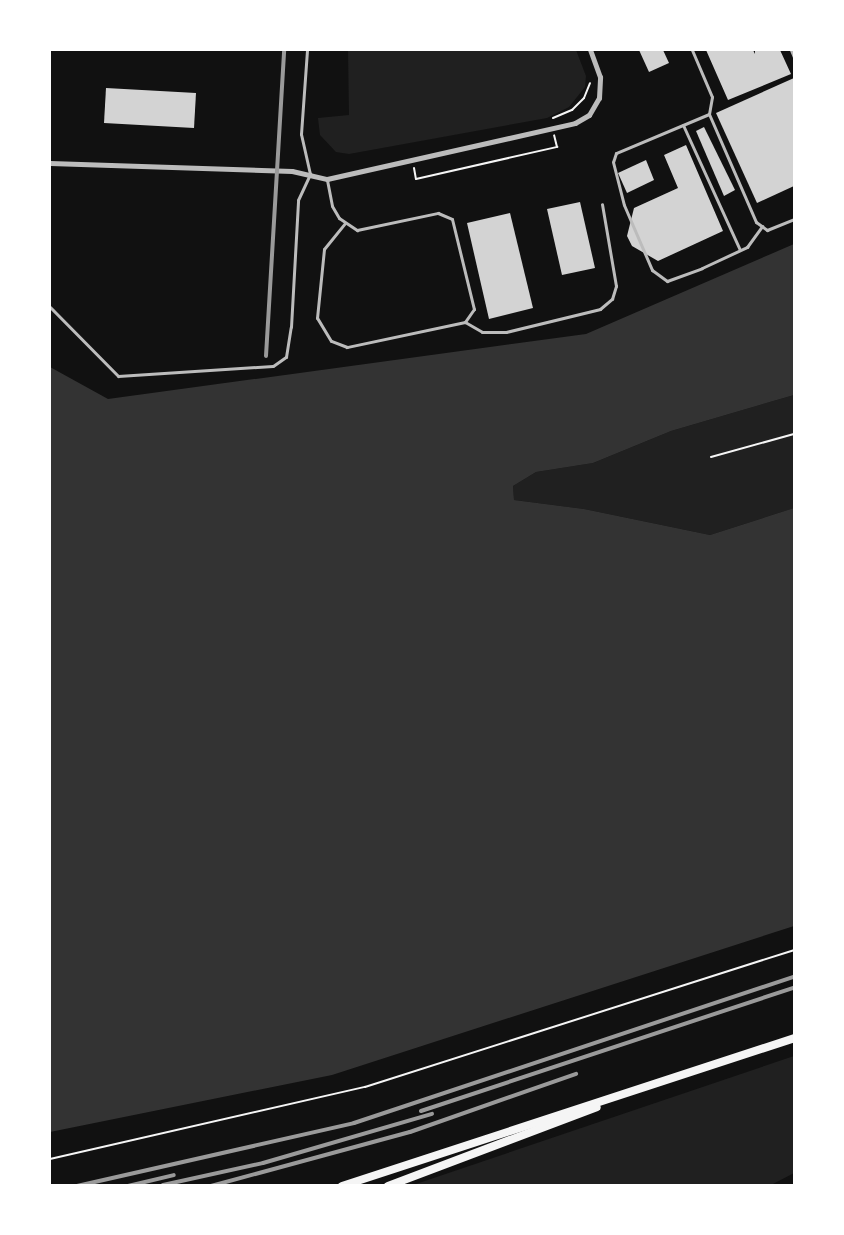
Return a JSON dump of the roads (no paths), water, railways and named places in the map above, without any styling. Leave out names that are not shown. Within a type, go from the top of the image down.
[{"type":"main road","points":[[342,1185],[795,1038]]},
{"type":"main road","points":[[388,1185],[533,1133],[625,1095]]},
{"type":"street","points":[[50,163],[310,174],[327,178],[575,123],[590,115],[599,98],[600,77],[590,50]]},
{"type":"lane","points":[[50,307],[118,376],[273,366],[286,357],[291,327],[298,200],[310,174],[301,134],[306,50]]},
{"type":"lane","points":[[692,50],[712,97],[708,114],[756,222],[767,230],[795,219]]},
{"type":"lane","points":[[791,50],[795,57]]},
{"type":"lane","points":[[708,114],[616,153],[614,162],[624,205],[652,270],[667,281],[747,247],[762,226]]},
{"type":"lane","points":[[682,125],[740,250]]},
{"type":"lane","points":[[327,178],[332,206],[345,223],[357,231],[438,213],[452,219],[474,309],[465,322]]},
{"type":"lane","points":[[345,223],[324,249],[317,318],[331,341],[347,347],[465,322],[482,332],[506,332],[600,309],[612,299],[616,286],[602,204]]},
{"type":"railway","points":[[266,356],[284,50]]},
{"type":"railway","points":[[77,1186],[354,1123],[794,977]]},
{"type":"railway","points":[[421,1111],[794,988]]},
{"type":"railway","points":[[211,1186],[410,1132],[576,1074]]},
{"type":"railway","points":[[163,1185],[263,1163],[432,1114]]},
{"type":"railway","points":[[128,1186],[174,1175]]}]
